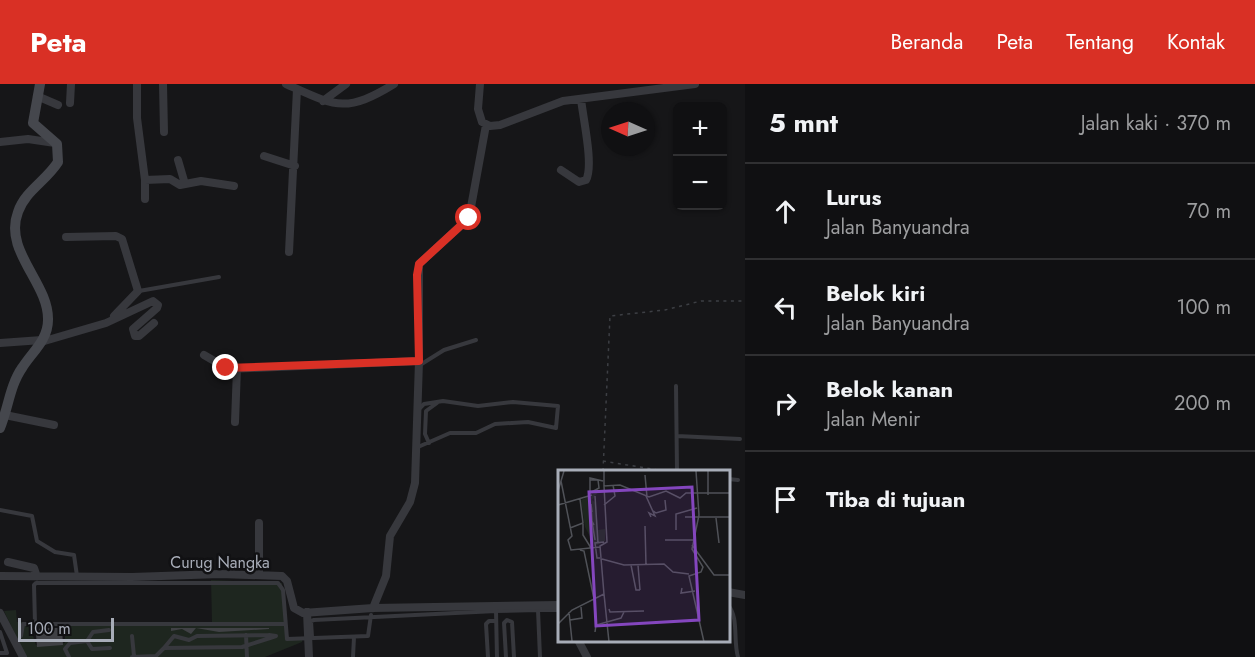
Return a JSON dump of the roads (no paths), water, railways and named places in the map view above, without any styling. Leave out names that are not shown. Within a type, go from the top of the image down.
[{"type":"main road","points":[[0,428],[18,375],[42,341],[48,327],[48,313],[18,245],[15,230],[17,212],[25,197],[58,162],[57,144],[33,123],[40,84]]},
{"type":"street","points":[[70,103],[71,84]]},
{"type":"street","points":[[136,84],[145,199]]},
{"type":"street","points":[[163,84],[164,132]]},
{"type":"street","points":[[286,84],[337,104],[353,104],[394,84]]},
{"type":"street","points":[[323,100],[346,84]]},
{"type":"street","points":[[372,612],[386,576],[390,537],[412,497],[419,446],[417,275],[419,264],[469,218],[486,125],[478,115],[480,84]]},
{"type":"street","points":[[486,125],[500,125],[562,101],[695,84]]},
{"type":"street","points":[[289,252],[297,89]]},
{"type":"street","points":[[37,96],[58,105]]},
{"type":"street","points":[[561,170],[579,182],[586,180],[589,176],[581,99]]},
{"type":"street","points":[[0,142],[28,139],[57,144]]},
{"type":"street","points":[[264,156],[295,166]]},
{"type":"street","points":[[178,160],[184,184]]},
{"type":"street","points":[[145,180],[168,178],[179,185],[207,181],[234,186]]},
{"type":"street","points":[[66,237],[121,237],[138,291],[106,323]]},
{"type":"street","points":[[0,343],[42,341],[106,323],[154,301],[157,308],[133,329],[132,333],[139,336],[154,323]]},
{"type":"street","points":[[204,355],[226,368],[419,364]]},
{"type":"street","points":[[235,422],[237,368]]},
{"type":"street","points":[[5,415],[54,425]]},
{"type":"street","points":[[258,575],[259,524]]},
{"type":"street","points":[[8,562],[34,568],[37,577]]},
{"type":"street","name":"Curug Nangka","points":[[0,576],[258,575],[285,577],[294,608],[307,612]]},
{"type":"street","points":[[730,592],[745,595]]},
{"type":"street","points":[[309,657],[307,612],[372,612],[558,605]]},
{"type":"street","points":[[0,613],[23,657]]},
{"type":"street","points":[[579,642],[587,657]]},
{"type":"lane","points":[[138,291],[219,277]]},
{"type":"lane","points":[[419,364],[444,350],[476,340]]},
{"type":"lane","points":[[676,386],[677,470]]},
{"type":"lane","points":[[417,410],[424,404],[443,401],[478,406],[513,402],[558,406],[556,428],[528,422],[495,424],[476,433],[450,433],[419,446]]},
{"type":"lane","points":[[419,446],[425,434],[426,411],[443,401]]},
{"type":"lane","points":[[425,434],[429,443]]},
{"type":"lane","points":[[677,436],[740,439]]},
{"type":"lane","points":[[730,479],[738,480]]},
{"type":"lane","points":[[0,510],[33,516],[38,542],[55,552],[74,555],[77,577]]},
{"type":"lane","points":[[35,623],[34,585],[36,583],[282,585],[287,639],[354,637],[369,634],[372,612]]},
{"type":"lane","points":[[730,607],[734,615],[734,634],[738,657]]},
{"type":"lane","points":[[496,610],[497,657]]},
{"type":"lane","points":[[538,610],[540,657]]},
{"type":"lane","points":[[312,637],[311,621],[372,612],[558,610]]},
{"type":"lane","points":[[489,657],[487,622],[496,621]]},
{"type":"lane","points":[[506,657],[505,621],[510,621],[514,657]]},
{"type":"lane","points":[[21,636],[22,624],[35,623],[285,624]]},
{"type":"lane","points":[[69,657],[65,649],[70,643],[87,640],[93,632],[109,630]]},
{"type":"lane","points":[[0,653],[7,653],[1,635]]},
{"type":"lane","points":[[246,635],[247,657]]},
{"type":"lane","points":[[132,636],[133,657],[156,657],[174,636],[189,640],[197,636],[286,635]]},
{"type":"lane","points":[[164,648],[246,646],[270,636]]},
{"type":"lane","points":[[488,639],[496,636],[513,638]]},
{"type":"lane","points":[[353,657],[354,637]]},
{"type":"lane","points":[[87,640],[92,649],[110,648]]}]
